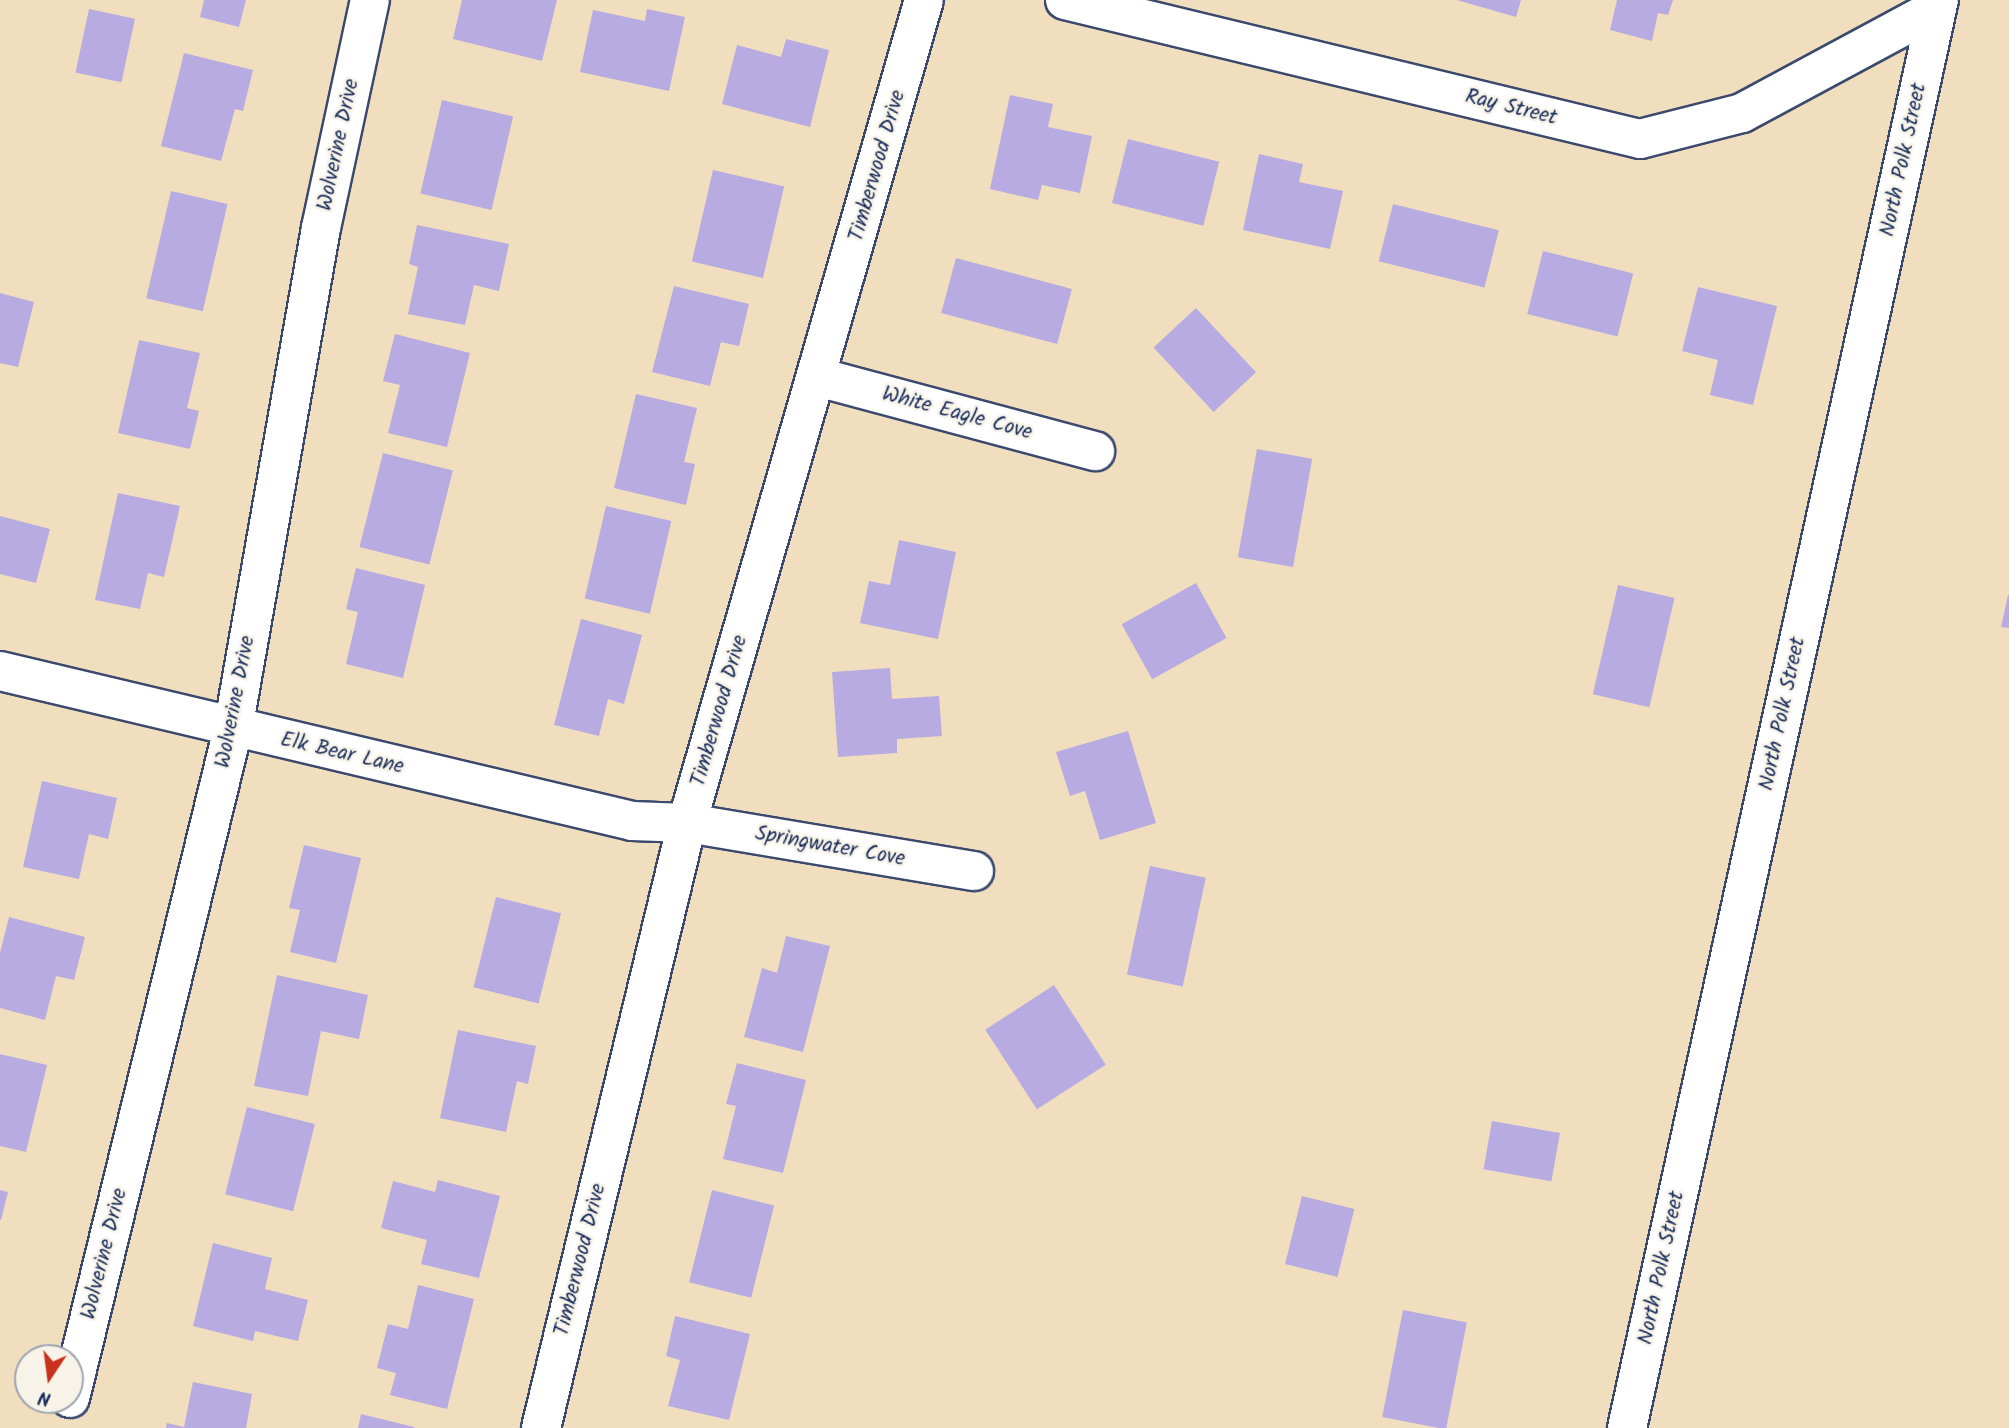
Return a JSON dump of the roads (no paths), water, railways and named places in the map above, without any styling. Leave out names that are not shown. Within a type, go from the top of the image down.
[{"type":"street","name":"Wolverine Drive","points":[[83,1344],[233,729],[321,228],[370,0]]},
{"type":"street","name":"Timberwood Drive","points":[[541,1428],[687,823],[818,377],[924,0]]},
{"type":"street","name":"Ray Street","points":[[1065,0],[1640,139],[1742,113],[1938,4]]},
{"type":"street","name":"North Polk Street","points":[[1627,1428],[1938,4]]},
{"type":"street","name":"White Eagle Cove","points":[[818,377],[1095,451]]},
{"type":"street","name":"Elk Bear Lane","points":[[0,671],[233,729],[632,821],[687,823]]},
{"type":"street","name":"Springwater Cove","points":[[687,823],[974,871]]}]
